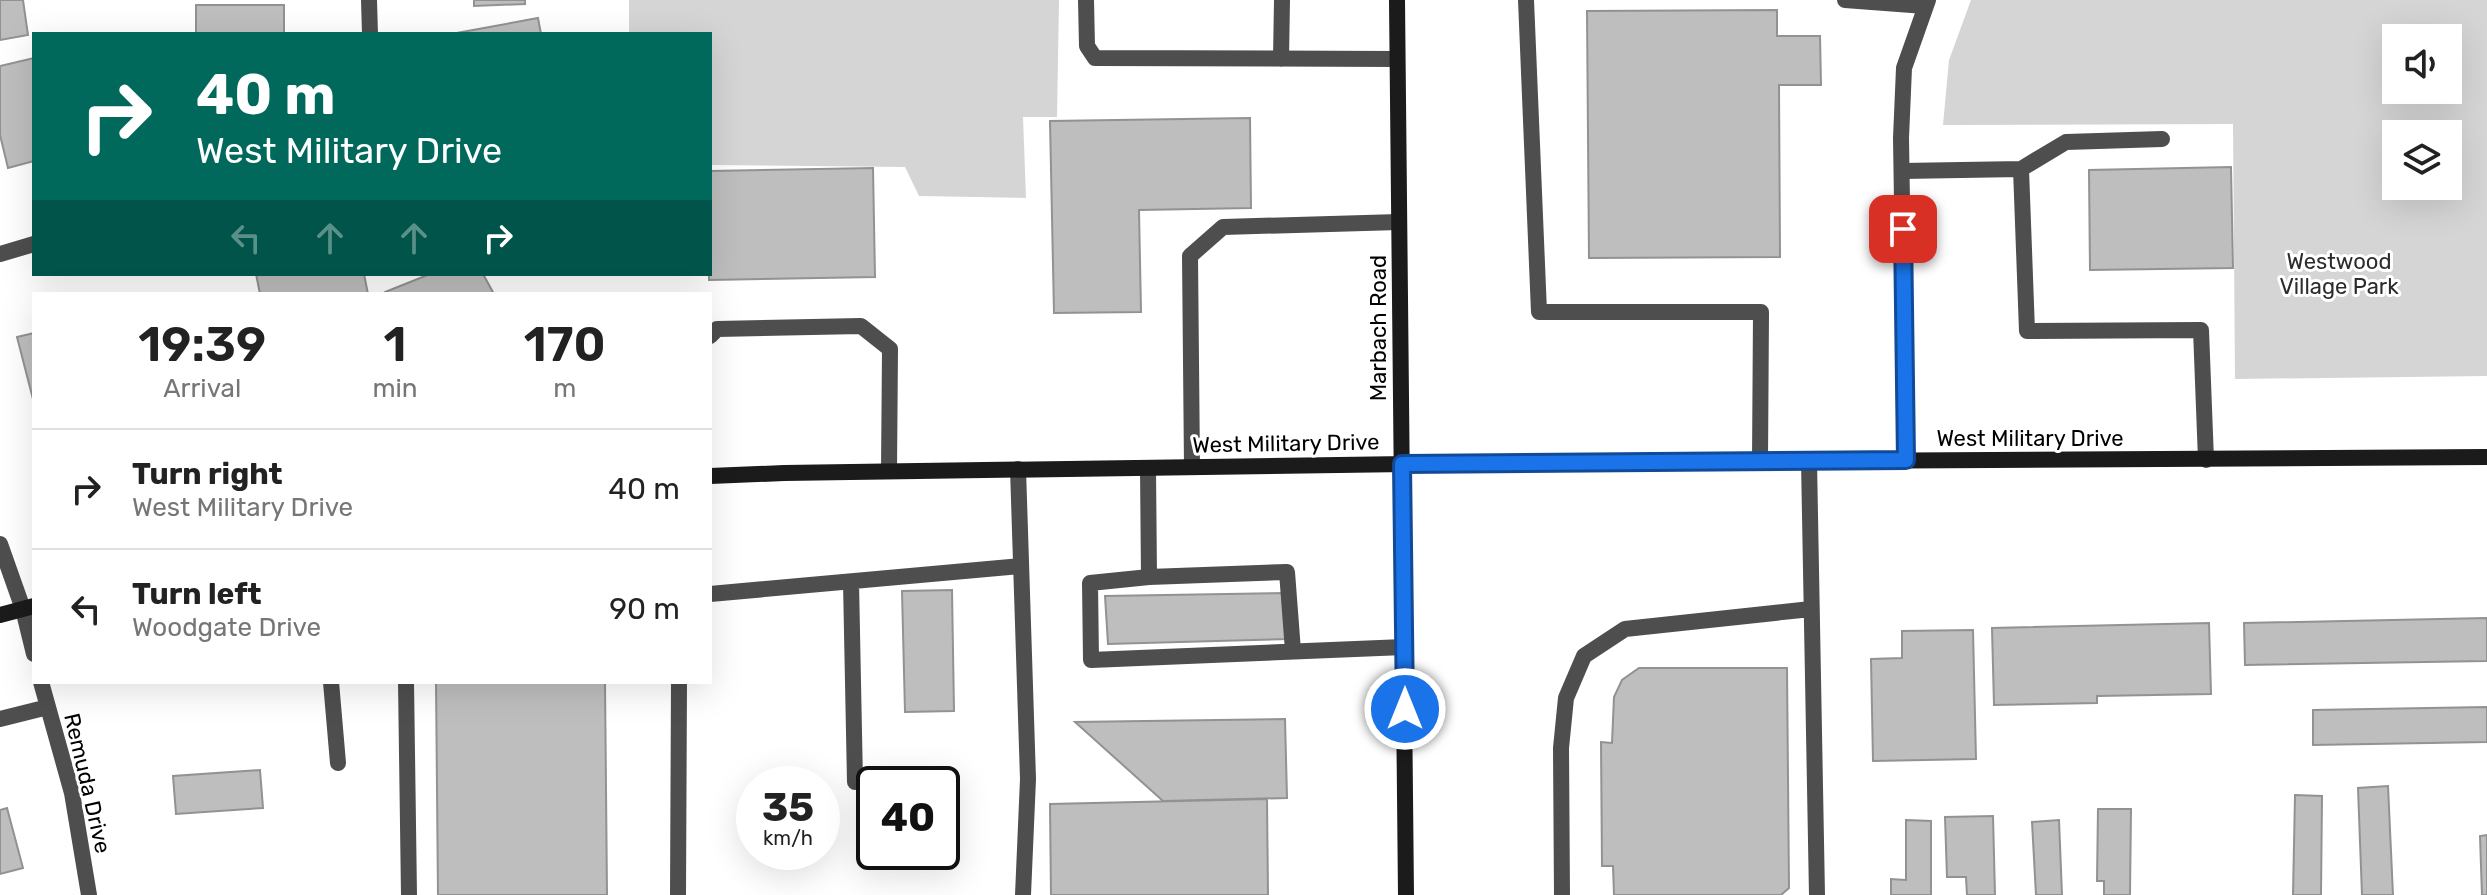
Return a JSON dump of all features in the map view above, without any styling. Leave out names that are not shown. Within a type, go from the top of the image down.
[{"type":"main road","name":"Marbach Road","points":[[1397,0],[1406,895]]},
{"type":"main road","name":"West Military Drive","points":[[712,476],[1402,464],[2487,457]]},
{"type":"main road","points":[[0,615],[28,607]]},
{"type":"street","points":[[369,0],[370,32]]},
{"type":"street","points":[[1086,0],[1087,46],[1095,58],[1397,59]]},
{"type":"street","points":[[1281,59],[1282,0]]},
{"type":"street","points":[[1526,0],[1539,312],[1761,312],[1760,461]]},
{"type":"street","points":[[1845,0],[1926,3],[1904,68],[1902,171],[1906,460]]},
{"type":"street","points":[[1902,171],[2021,169],[2066,142],[2162,139]]},
{"type":"street","points":[[2021,169],[2027,331],[2201,330],[2206,460]]},
{"type":"street","points":[[1192,467],[1190,256],[1223,227],[1399,222]]},
{"type":"street","points":[[0,254],[32,245]]},
{"type":"street","points":[[712,334],[717,329],[861,326],[890,349],[889,471]]},
{"type":"street","points":[[1809,461],[1817,895]]},
{"type":"street","points":[[1148,468],[1149,577]]},
{"type":"street","points":[[1018,469],[1028,779],[1023,895]]},
{"type":"street","points":[[0,544],[28,607],[32,638]]},
{"type":"street","points":[[712,594],[1021,566]]},
{"type":"street","points":[[1293,651],[1287,572],[1149,577],[1090,583],[1091,660],[1404,647]]},
{"type":"street","points":[[851,582],[855,782]]},
{"type":"street","points":[[1562,895],[1561,748],[1566,698],[1584,656],[1625,629],[1811,609]]},
{"type":"street","name":"Remuda Drive","points":[[42,684],[72,793],[89,895]]},
{"type":"street","points":[[331,684],[338,763]]},
{"type":"street","points":[[406,684],[409,895]]},
{"type":"street","points":[[678,895],[679,684]]},
{"type":"street","points":[[0,719],[48,707]]},
{"type":"green space","points":[[629,0],[1059,0],[1057,117],[1023,117],[1026,198],[919,196],[905,167],[712,165],[712,32],[629,32]]},
{"type":"green space","name":"Westwood Village Park","points":[[1971,0],[2487,0],[2487,376],[2235,379],[2233,124],[1943,125],[1949,60]]},
{"type":"building","points":[[0,0],[23,0],[28,35],[0,40]]},
{"type":"building","points":[[474,0],[525,0],[525,4],[474,6]]},
{"type":"building","points":[[196,5],[284,5],[284,32],[196,32]]},
{"type":"building","points":[[1777,10],[1777,36],[1820,36],[1821,85],[1779,85],[1780,257],[1589,258],[1587,11]]},
{"type":"building","points":[[538,18],[541,32],[462,32]]},
{"type":"building","points":[[32,58],[32,162],[8,168],[0,135],[0,66]]},
{"type":"building","points":[[1250,118],[1251,208],[1139,210],[1141,312],[1054,313],[1050,121]]},
{"type":"building","points":[[2231,167],[2233,268],[2090,270],[2089,170]]},
{"type":"building","points":[[873,168],[875,277],[709,280],[712,276],[712,171]]},
{"type":"building","points":[[256,276],[364,276],[368,292],[260,292]]},
{"type":"building","points":[[425,276],[484,276],[493,292],[385,292]]},
{"type":"building","points":[[32,333],[32,395],[17,337]]},
{"type":"building","points":[[952,590],[954,711],[905,712],[902,591]]},
{"type":"building","points":[[1288,593],[1290,639],[1108,644],[1105,596]]},
{"type":"building","points":[[2487,618],[2487,661],[2245,665],[2244,623]]},
{"type":"building","points":[[2209,623],[2211,694],[2097,696],[2097,703],[1994,705],[1992,628]]},
{"type":"building","points":[[1973,630],[1976,759],[1873,761],[1871,659],[1902,658],[1902,631]]},
{"type":"building","points":[[1639,668],[1787,668],[1789,888],[1781,895],[1614,895],[1613,866],[1602,866],[1601,742],[1612,743],[1614,697],[1622,680]]},
{"type":"building","points":[[436,684],[605,684],[607,895],[438,895]]},
{"type":"building","points":[[2487,707],[2487,742],[2313,745],[2313,710]]},
{"type":"building","points":[[1285,719],[1287,798],[1163,801],[1075,722]]},
{"type":"building","points":[[260,770],[263,808],[176,814],[173,776]]},
{"type":"building","points":[[2388,786],[2393,895],[2362,895],[2358,788]]},
{"type":"building","points":[[2295,795],[2322,796],[2321,895],[2293,895]]},
{"type":"building","points":[[1267,799],[1268,895],[1051,895],[1050,804]]},
{"type":"building","points":[[7,808],[23,868],[0,874],[0,810]]},
{"type":"building","points":[[2098,809],[2131,809],[2130,895],[2104,895],[2104,881],[2097,881]]},
{"type":"building","points":[[1993,816],[1995,895],[1967,895],[1966,877],[1947,877],[1945,817]]},
{"type":"building","points":[[1906,820],[1931,821],[1931,895],[1891,895],[1891,879],[1906,880]]},
{"type":"building","points":[[2059,820],[2062,895],[2036,895],[2032,822]]},
{"type":"building","points":[[2487,835],[2487,895],[2482,895],[2480,836]]},
{"type":"route","points":[[1405,709],[1402,464],[1906,460],[1903,229]]}]
